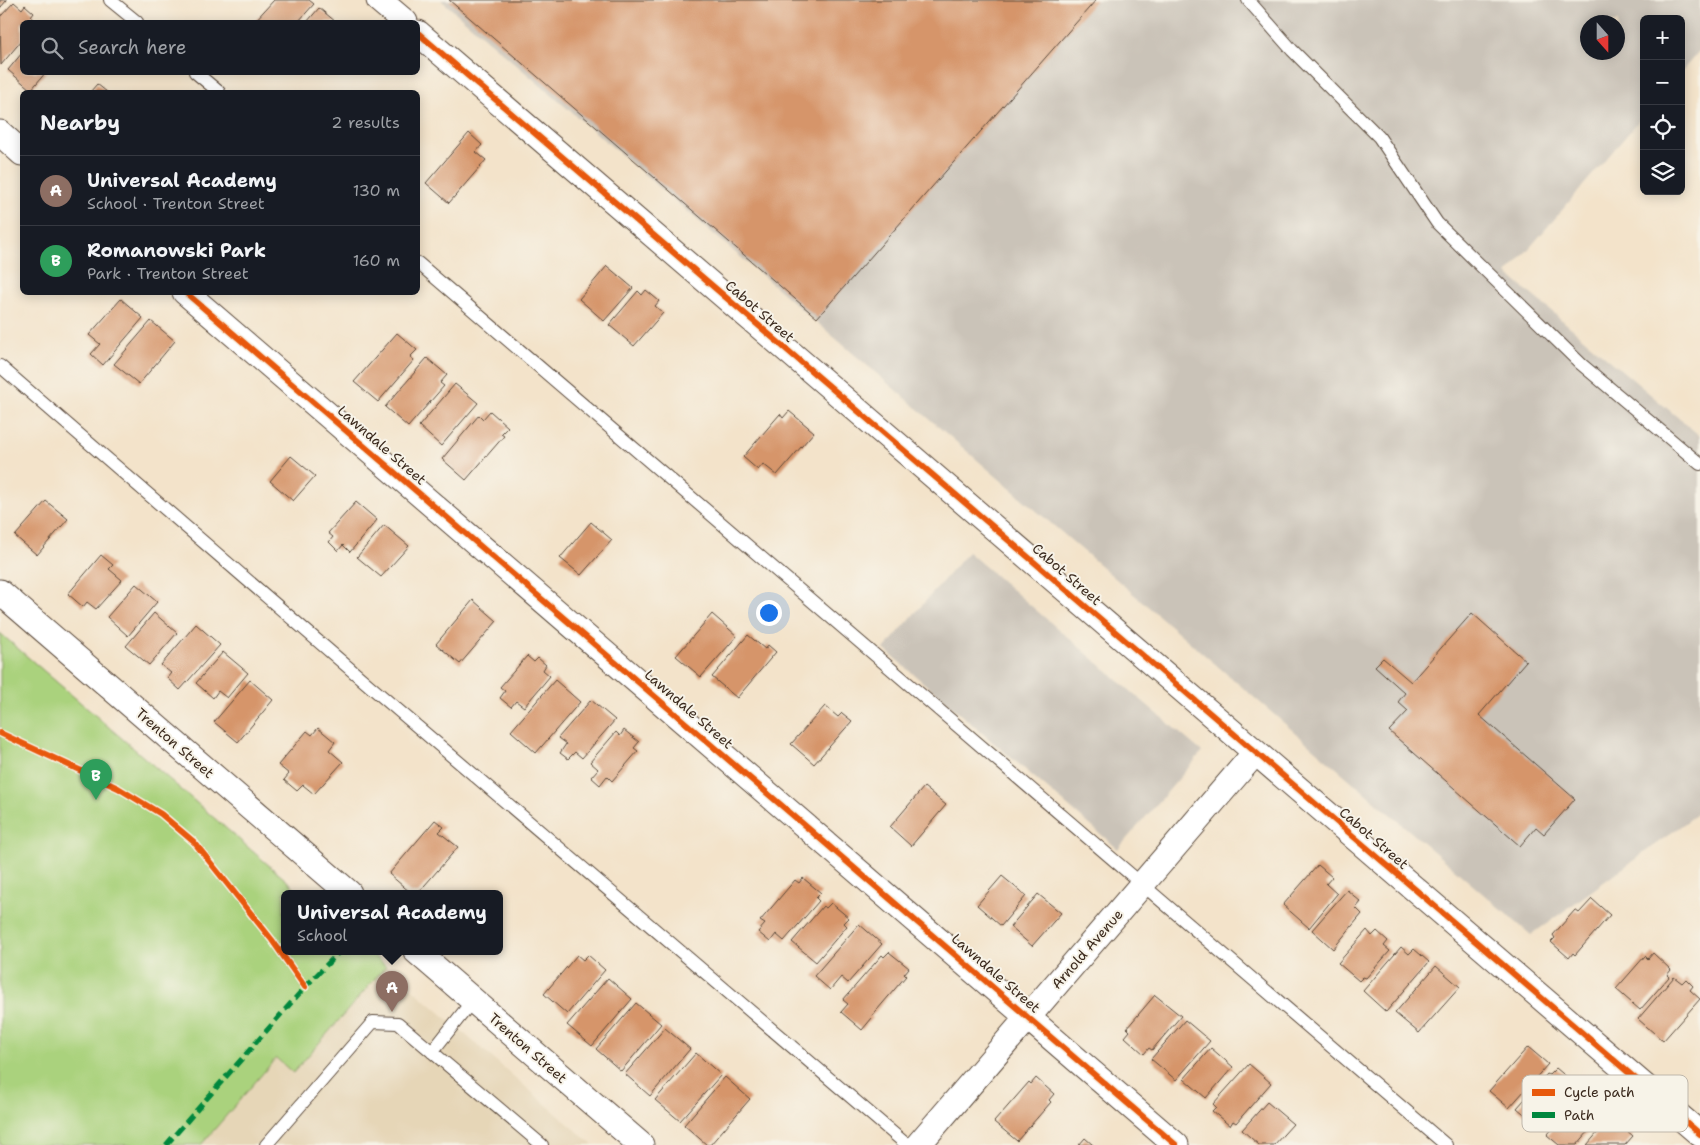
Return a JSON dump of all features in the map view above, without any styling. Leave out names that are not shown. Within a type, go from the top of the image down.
[{"type":"street","points":[[379,0],[403,20]]},
{"type":"street","name":"Cabot Street","points":[[420,35],[1631,1075]]},
{"type":"street","points":[[0,134],[20,151]]},
{"type":"street","name":"Lawndale Street","points":[[188,295],[1176,1145]]},
{"type":"street","name":"Trenton Street","points":[[0,592],[346,890]]},
{"type":"street","name":"Arnold Avenue","points":[[918,1145],[1256,753]]},
{"type":"street","name":"Trenton Street","points":[[421,955],[641,1145]]},
{"type":"street","name":"Cabot Street","points":[[1688,1124],[1700,1134]]},
{"type":"lane","points":[[110,0],[135,20]]},
{"type":"lane","points":[[1248,0],[1292,50],[1379,137],[1437,223],[1581,364],[1700,464]]},
{"type":"lane","points":[[199,75],[217,90]]},
{"type":"lane","points":[[420,265],[1143,883],[1446,1145]]},
{"type":"lane","points":[[0,366],[364,681],[907,1145]]},
{"type":"lane","points":[[432,1052],[473,1000]]},
{"type":"lane","points":[[266,1145],[373,1022],[398,1023],[542,1145]]},
{"type":"shaded area","points":[[441,0],[1700,0],[1700,50],[1685,67],[1685,15],[1640,15],[1640,120],[1507,274],[1700,436],[1700,812],[1531,935]]},
{"type":"shaded area","points":[[968,552],[1202,752],[1118,849],[884,649]]},
{"type":"shaded area","points":[[386,966],[593,1145],[201,1145],[276,1058],[293,1073]]},
{"type":"green space","points":[[0,633],[298,890],[281,890],[281,955],[373,955],[386,966],[293,1073],[276,1058],[201,1145],[0,1145]]},
{"type":"building","points":[[0,0],[7,0],[0,8]]},
{"type":"building","points":[[274,0],[309,0],[314,4],[300,20],[256,20]]},
{"type":"building","points":[[449,0],[1096,0],[817,318]]},
{"type":"building","points":[[14,2],[22,9],[25,5],[34,13],[31,17],[35,20],[20,20],[20,42],[1,65],[0,17]]},
{"type":"building","points":[[319,8],[334,20],[309,20]]},
{"type":"building","points":[[20,55],[20,75],[44,75],[31,90],[8,70]]},
{"type":"building","points":[[97,84],[104,90],[92,90]]},
{"type":"building","points":[[469,133],[482,145],[476,152],[486,160],[449,203],[426,183]]},
{"type":"building","points":[[607,266],[633,288],[604,321],[579,299]]},
{"type":"building","points":[[646,290],[659,301],[655,306],[663,313],[634,346],[609,325],[638,291],[642,295]]},
{"type":"building","points":[[121,299],[143,318],[103,365],[91,354],[100,344],[89,335]]},
{"type":"building","points":[[151,321],[175,341],[139,384],[114,364]]},
{"type":"building","points":[[397,333],[417,350],[410,357],[414,360],[378,402],[354,382]]},
{"type":"building","points":[[427,358],[447,375],[440,383],[444,386],[408,427],[385,407]]},
{"type":"building","points":[[455,384],[478,403],[441,446],[419,426]]},
{"type":"building","points":[[490,411],[508,427],[501,434],[504,436],[466,480],[442,459],[479,415],[483,419]]},
{"type":"building","points":[[789,411],[814,432],[777,475],[763,464],[758,470],[743,457],[780,414],[783,418]]},
{"type":"building","points":[[291,456],[315,476],[293,501],[270,481]]},
{"type":"building","points":[[46,501],[68,519],[37,555],[15,536]]},
{"type":"building","points":[[356,502],[377,520],[350,552],[343,545],[338,551],[329,542],[333,537],[328,533]]},
{"type":"building","points":[[591,522],[612,540],[581,575],[560,558]]},
{"type":"building","points":[[384,525],[409,546],[381,577],[357,557]]},
{"type":"building","points":[[101,555],[113,565],[109,569],[122,580],[96,609],[87,602],[83,607],[68,594]]},
{"type":"building","points":[[136,584],[157,602],[128,636],[107,617]]},
{"type":"building","points":[[473,600],[497,621],[460,664],[436,644]]},
{"type":"building","points":[[154,613],[177,633],[149,665],[126,646]]},
{"type":"building","points":[[1472,613],[1526,661],[1479,715],[1575,799],[1544,834],[1536,827],[1520,846],[1389,731],[1408,711],[1398,702],[1405,693],[1375,666],[1383,658],[1411,682]]},
{"type":"building","points":[[712,614],[737,636],[701,677],[676,656]]},
{"type":"building","points":[[196,624],[220,645],[180,690],[167,678],[171,673],[161,665]]},
{"type":"building","points":[[748,635],[765,649],[768,645],[776,652],[737,698],[712,677]]},
{"type":"building","points":[[223,652],[248,673],[227,698],[218,691],[213,698],[196,683]]},
{"type":"building","points":[[527,656],[534,662],[538,658],[546,665],[543,670],[550,676],[524,707],[516,701],[511,707],[500,698],[505,691],[500,687]]},
{"type":"building","points":[[250,680],[273,700],[238,742],[214,722]]},
{"type":"building","points":[[555,680],[580,702],[536,753],[511,731]]},
{"type":"building","points":[[591,700],[615,720],[582,758],[575,752],[568,759],[560,753],[566,744],[558,738]]},
{"type":"building","points":[[825,706],[838,717],[842,713],[852,721],[814,764],[791,744]]},
{"type":"building","points":[[318,728],[335,742],[329,750],[343,762],[314,794],[303,785],[297,791],[284,780],[289,774],[278,765],[307,731],[312,735]]},
{"type":"building","points":[[624,730],[639,742],[634,748],[638,751],[612,781],[607,776],[600,785],[591,777],[598,769],[590,762],[616,732],[620,736]]},
{"type":"building","points":[[924,787],[946,805],[911,846],[890,827]]},
{"type":"building","points":[[435,820],[444,827],[439,832],[458,847],[421,890],[408,890],[389,874]]},
{"type":"building","points":[[1318,865],[1332,877],[1326,884],[1337,894],[1309,928],[1283,905]]},
{"type":"building","points":[[1002,876],[1026,896],[1001,926],[977,905]]},
{"type":"building","points":[[803,878],[821,893],[816,898],[819,901],[784,941],[776,934],[770,942],[758,932],[765,924],[760,921],[795,880],[799,883]]},
{"type":"building","points":[[1347,890],[1361,902],[1356,908],[1362,914],[1333,949],[1312,930]]},
{"type":"building","points":[[1038,894],[1061,913],[1032,946],[1010,927]]},
{"type":"building","points":[[1592,899],[1610,915],[1575,955],[1573,953],[1569,958],[1551,942],[1555,938],[1553,935],[1575,910],[1579,913]]},
{"type":"building","points":[[831,903],[849,918],[844,923],[847,926],[816,962],[792,942],[823,906],[826,908]]},
{"type":"building","points":[[859,924],[882,944],[848,983],[841,977],[830,990],[814,976]]},
{"type":"building","points":[[1367,930],[1372,936],[1377,931],[1388,941],[1384,946],[1390,951],[1366,978],[1363,977],[1359,981],[1338,963]]},
{"type":"building","points":[[1401,947],[1409,954],[1414,949],[1429,962],[1386,1012],[1363,991]]},
{"type":"building","points":[[889,952],[909,968],[904,974],[906,976],[862,1030],[841,1012],[848,1004],[843,1000],[882,955],[884,957]]},
{"type":"building","points":[[1653,953],[1671,970],[1667,975],[1669,977],[1640,1010],[1616,989],[1645,956],[1648,959]]},
{"type":"building","points":[[577,955],[583,960],[588,955],[605,970],[567,1014],[544,994]]},
{"type":"building","points":[[1436,966],[1460,987],[1419,1033],[1395,1013]]},
{"type":"building","points":[[1674,977],[1682,983],[1686,979],[1693,986],[1690,990],[1700,999],[1663,1041],[1638,1019]]},
{"type":"building","points":[[608,978],[632,999],[592,1046],[567,1025]]},
{"type":"building","points":[[1155,995],[1181,1016],[1152,1050],[1149,1048],[1144,1054],[1125,1037],[1130,1031],[1127,1028]]},
{"type":"building","points":[[636,1003],[661,1024],[621,1071],[596,1049]]},
{"type":"building","points":[[1185,1020],[1210,1041],[1176,1080],[1151,1059]]},
{"type":"building","points":[[665,1028],[690,1049],[650,1096],[625,1074]]},
{"type":"building","points":[[1528,1047],[1548,1064],[1538,1075],[1522,1075],[1522,1093],[1509,1108],[1489,1091]]},
{"type":"building","points":[[1211,1048],[1233,1067],[1206,1098],[1184,1079]]},
{"type":"building","points":[[696,1053],[721,1075],[680,1121],[655,1100]]},
{"type":"building","points":[[1249,1064],[1271,1083],[1236,1123],[1233,1121],[1230,1126],[1212,1111],[1216,1107],[1213,1104]]},
{"type":"building","points":[[1556,1068],[1564,1075],[1549,1075]]},
{"type":"building","points":[[725,1077],[750,1099],[710,1145],[707,1145],[684,1125]]},
{"type":"building","points":[[1036,1078],[1054,1094],[1049,1100],[1051,1102],[1017,1141],[994,1122],[1029,1082],[1031,1084]]},
{"type":"building","points":[[1267,1102],[1293,1124],[1274,1145],[1259,1145],[1242,1130]]},
{"type":"building","points":[[1522,1102],[1522,1112],[1517,1108]]},
{"type":"building","points":[[1550,1132],[1588,1132],[1577,1145],[1559,1145],[1547,1135]]},
{"type":"building","points":[[1598,1132],[1628,1132],[1633,1136],[1625,1145],[1587,1145]]},
{"type":"building","points":[[1085,1138],[1093,1145],[1079,1145]]},
{"type":"marked path","points":[[166,1145],[305,987],[336,955]]},
{"type":"cycle path","points":[[420,35],[1631,1075]]},
{"type":"cycle path","points":[[188,295],[1176,1145]]},
{"type":"cycle path","points":[[0,733],[118,788],[161,814],[194,842],[281,953]]},
{"type":"cycle path","points":[[283,955],[305,987]]},
{"type":"cycle path","points":[[1688,1124],[1700,1134]]},
{"type":"place","name":"Romanowski Park","points":[[96,800]]},
{"type":"place","name":"Universal Academy","points":[[392,1012]]}]
